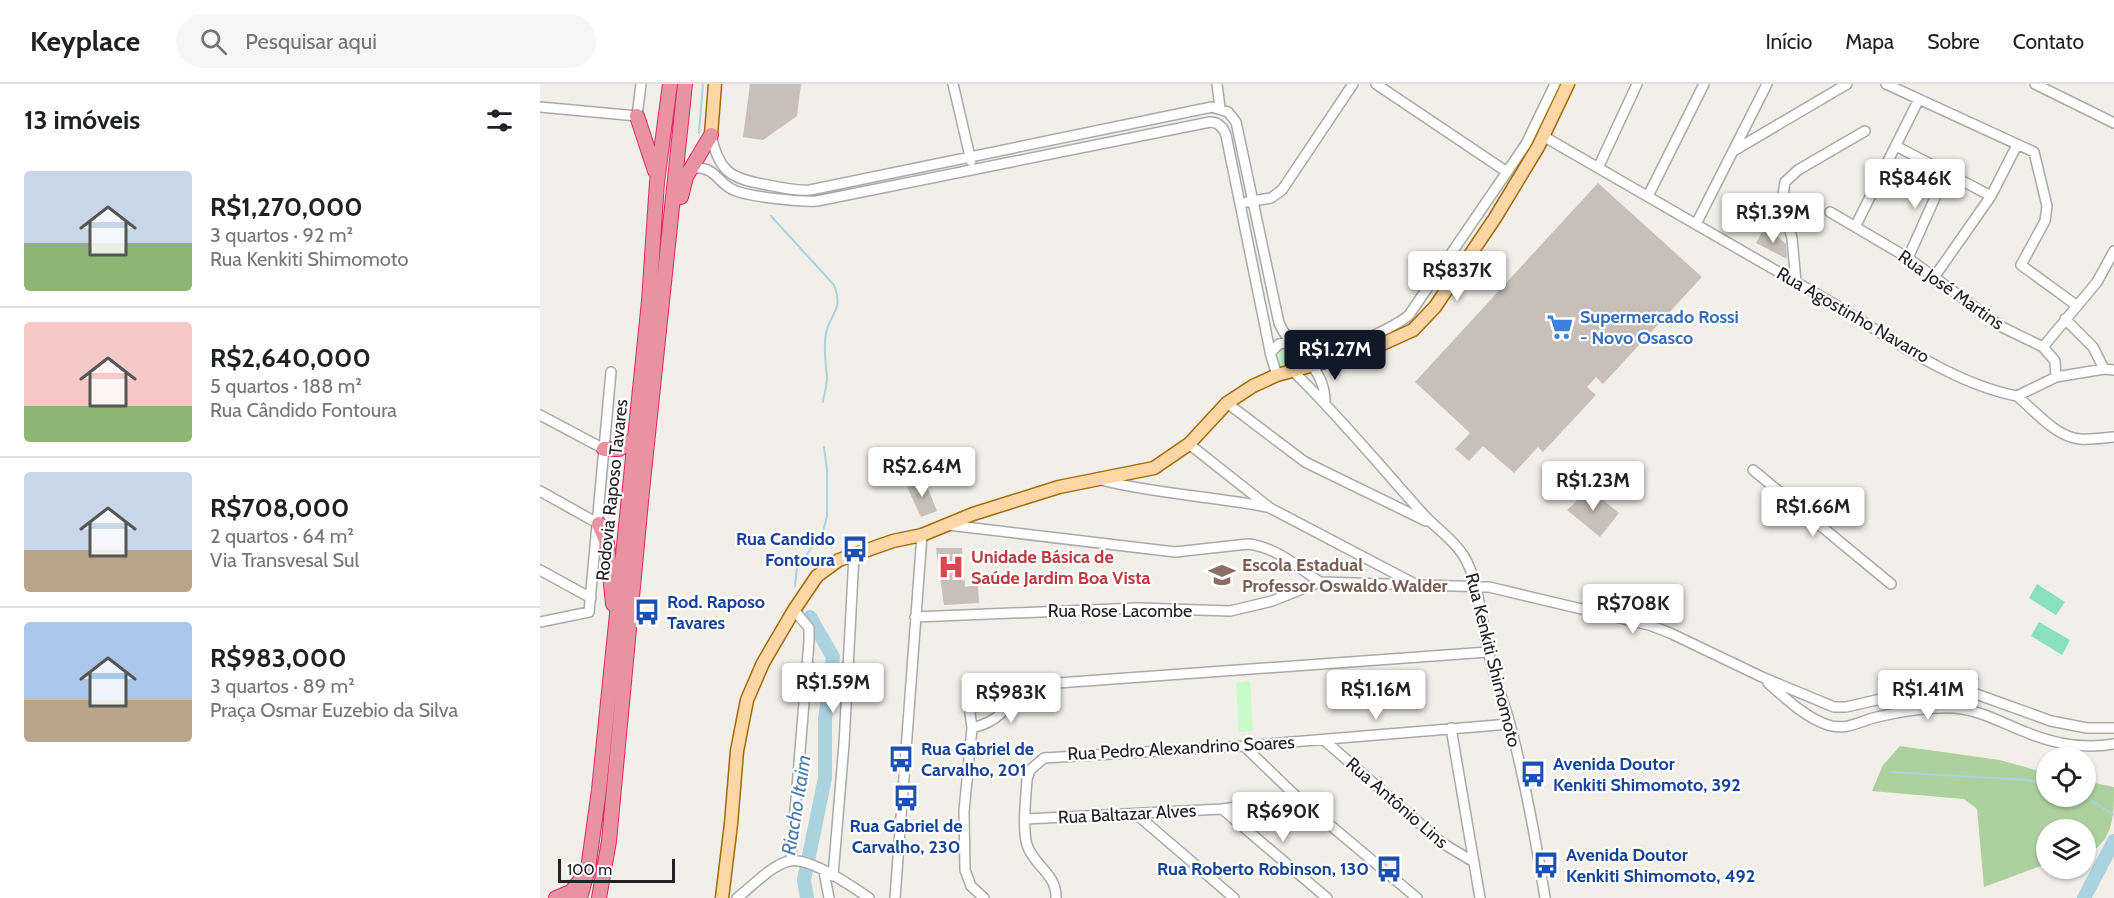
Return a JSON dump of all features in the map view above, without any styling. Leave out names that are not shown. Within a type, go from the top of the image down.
[{"type":"highway","name":"Rodovia Raposo Tavares","points":[[580,898],[588,869],[602,767],[636,438],[657,182],[670,84]]},
{"type":"highway","name":"Rodovia Raposo Tavares","points":[[599,898],[609,841],[641,495],[685,84]]},
{"type":"highway","points":[[637,116],[652,157],[657,182]]},
{"type":"highway","points":[[670,229],[677,223],[682,186],[711,135]]},
{"type":"highway","points":[[604,449],[619,449],[636,438]]},
{"type":"highway","points":[[599,524],[607,543],[611,600],[617,610]]},
{"type":"highway","points":[[556,898],[571,892],[588,869]]},
{"type":"main road","points":[[711,135],[715,84]]},
{"type":"main road","points":[[722,898],[741,723],[747,700],[763,663],[816,576],[839,560],[922,535],[973,514],[1059,487],[1149,470],[1189,444],[1227,403],[1253,386],[1277,375],[1369,350],[1398,339],[1424,320],[1436,307],[1496,218],[1544,136],[1568,84]]},
{"type":"street","points":[[540,107],[637,116],[641,84]]},
{"type":"street","points":[[953,84],[973,169]]},
{"type":"street","points":[[1217,84],[1221,108]]},
{"type":"street","points":[[1240,204],[1271,198],[1285,187],[1353,84]]},
{"type":"street","points":[[1376,84],[1507,172]]},
{"type":"street","points":[[1270,352],[1279,344],[1319,352],[1335,351],[1404,320],[1526,144],[1555,84]]},
{"type":"street","points":[[1598,168],[1637,84]]},
{"type":"street","points":[[1648,196],[1704,84]]},
{"type":"street","points":[[1696,224],[1767,84]]},
{"type":"street","points":[[1734,150],[1847,84]]},
{"type":"street","points":[[1886,84],[2034,152],[2047,206],[2046,222],[2022,265],[2076,305]]},
{"type":"street","points":[[2035,84],[2114,123]]},
{"type":"street","points":[[1856,227],[1919,99]]},
{"type":"street","points":[[711,135],[717,159],[730,174],[742,181],[803,190],[864,180],[1212,107],[1221,108],[1236,122],[1276,315],[1282,330],[1293,345],[1306,361],[1315,366]]},
{"type":"street","points":[[692,168],[709,170],[737,192],[803,201],[824,200],[1040,155],[1210,122],[1216,123],[1222,127],[1226,135],[1270,352],[1277,375]]},
{"type":"street","points":[[1796,282],[1792,238],[1782,202],[1785,182],[1798,170],[1865,131]]},
{"type":"street","name":"Rua Agostinho Navarro","points":[[1544,136],[1796,282],[1908,350],[1985,386],[2018,396]]},
{"type":"street","points":[[1037,143],[1040,155]]},
{"type":"street","points":[[1935,276],[1990,196],[2018,145]]},
{"type":"street","points":[[1896,146],[1990,196]]},
{"type":"street","points":[[1908,258],[1946,172]]},
{"type":"street","points":[[727,186],[730,174]]},
{"type":"street","points":[[864,180],[865,191]]},
{"type":"street","name":"Rua José Martins","points":[[1830,212],[1935,276],[2002,327],[2043,347]]},
{"type":"street","points":[[2056,377],[2055,361],[2043,347],[2104,272],[2114,251]]},
{"type":"street","points":[[2066,318],[2093,347],[2109,370],[2056,377],[2018,396],[2055,429],[2073,438],[2082,440],[2114,437]]},
{"type":"street","name":"Rua Kenkiti Shimomoto","points":[[1315,366],[1323,388],[1325,402]]},
{"type":"street","name":"Rua Kenkiti Shimomoto","points":[[1293,371],[1325,402],[1431,523],[1464,556],[1476,585],[1488,652],[1510,724],[1536,839],[1545,898]]},
{"type":"street","points":[[540,622],[589,613],[599,524],[611,372]]},
{"type":"street","points":[[1227,403],[1305,462],[1431,523]]},
{"type":"street","points":[[540,415],[604,449]]},
{"type":"street","points":[[1189,444],[1270,508],[1418,585]]},
{"type":"street","points":[[1148,489],[1145,480],[1149,470]]},
{"type":"street","points":[[1753,470],[1891,584]]},
{"type":"street","points":[[1095,479],[1148,489],[1228,499],[1270,508]]},
{"type":"street","points":[[1228,499],[1233,491],[1233,481]]},
{"type":"street","points":[[540,491],[599,524]]},
{"type":"street","points":[[973,514],[991,529]]},
{"type":"street","points":[[948,525],[1175,552],[1248,544],[1259,545],[1277,553],[1320,582],[1476,585],[1649,625],[1826,705],[1846,706],[1930,690],[1965,690],[2050,721],[2087,728],[2112,728],[2110,745],[2082,746],[2042,738],[1999,720],[1958,708],[1929,707],[1875,718],[1845,727],[1828,725],[1818,720],[1762,677]]},
{"type":"street","points":[[895,898],[922,535]]},
{"type":"street","points":[[829,898],[829,874],[844,744],[855,555]]},
{"type":"street","points":[[540,570],[591,598]]},
{"type":"street","name":"Rua Rose Lacombe","points":[[915,617],[1126,608],[1230,611],[1264,603],[1320,582]]},
{"type":"street","points":[[794,610],[809,628],[795,861]]},
{"type":"street","points":[[984,898],[971,886],[965,870],[964,811],[972,728],[970,713],[973,702],[980,692],[988,688],[1488,652]]},
{"type":"street","points":[[972,728],[992,721],[1004,712],[1014,686]]},
{"type":"street","points":[[1875,718],[1881,698]]},
{"type":"street","points":[[1845,727],[1846,706]]},
{"type":"street","name":"Rua Pedro Alexandrino Soares","points":[[1056,898],[1056,885],[1028,847],[1026,779],[1030,770],[1044,758],[1244,746],[1510,724]]},
{"type":"street","points":[[1451,728],[1480,898]]},
{"type":"street","name":"Rua Antônio Lins","points":[[1324,740],[1442,843],[1474,862]]},
{"type":"street","points":[[1244,746],[1299,799],[1417,898]]},
{"type":"street","name":"Rua Baltazar Alves","points":[[1026,819],[1222,809],[1299,799]]},
{"type":"street","points":[[1222,809],[1327,898]]},
{"type":"street","points":[[1136,814],[1234,898]]},
{"type":"street","points":[[738,898],[778,866],[795,861],[829,874],[869,898]]},
{"type":"green space","points":[[1287,348],[1294,352],[1300,362],[1279,369],[1276,354],[1279,350]]},
{"type":"green space","points":[[2037,584],[2065,602],[2056,615],[2029,598]]},
{"type":"green space","points":[[2039,622],[2070,640],[2062,655],[2031,636]]},
{"type":"green space","points":[[1250,681],[1253,731],[1239,732],[1236,683]]},
{"type":"green space","points":[[1900,746],[2000,760],[2036,770],[2036,807],[2096,807],[2096,783],[2114,787],[2114,807],[2110,827],[2107,836],[2096,848],[2096,819],[2036,819],[2036,868],[1984,887],[1977,809],[1964,799],[1872,791],[1883,765]]},
{"type":"building","points":[[750,84],[801,84],[797,116],[763,140],[743,137]]},
{"type":"building","name":"Supermercado Rossi - Novo Osasco","points":[[1598,183],[1702,277],[1603,384],[1596,377],[1587,387],[1596,395],[1543,452],[1538,447],[1514,473],[1483,446],[1469,461],[1455,449],[1470,433],[1415,382]]},
{"type":"building","points":[[1763,230],[1777,236],[1786,244],[1787,259],[1756,243]]},
{"type":"building","points":[[924,479],[937,511],[921,517],[907,487]]},
{"type":"building","points":[[1588,488],[1619,513],[1600,537],[1567,510],[1576,502],[1582,490]]},
{"type":"building","name":"Unidade Básica de Saúde Jardim Boa Vista","points":[[936,548],[962,548],[965,587],[978,585],[979,603],[944,605]]},
{"type":"waterway","name":"Riacho Itaim","points":[[699,133],[703,84]]},
{"type":"waterway","name":"Riacho Itaim","points":[[771,216],[834,285],[837,294],[837,306],[825,340],[827,378],[823,402]]},
{"type":"waterway","name":"Riacho Itaim","points":[[795,586],[797,568],[823,532],[827,516],[827,470],[824,447]]},
{"type":"waterway","name":"Riacho Itaim","points":[[807,898],[804,880],[825,778],[825,719],[833,657],[810,617]]},
{"type":"waterway","points":[[1890,772],[2036,782]]},
{"type":"waterway","points":[[2096,804],[2114,815]]},
{"type":"waterway","points":[[2084,898],[2114,841]]},
{"type":"place","name":"Supermercado Rossi - Novo Osasco","points":[[1560,327]]},
{"type":"place","name":"Rua Candido Fontoura","points":[[855,549]]},
{"type":"place","name":"Unidade Básica de Saúde Jardim Boa Vista","points":[[951,567]]},
{"type":"place","name":"Escola Estadual Professor Oswaldo Walder","points":[[1222,575]]},
{"type":"place","name":"Rod. Raposo Tavares","points":[[647,612]]},
{"type":"place","name":"Rua Gabriel de Carvalho, 201","points":[[901,759]]},
{"type":"place","name":"Avenida Doutor Kenkiti Shimomoto, 392","points":[[1533,774]]},
{"type":"place","name":"Rua Gabriel de Carvalho, 230","points":[[906,798]]},
{"type":"place","name":"Avenida Doutor Kenkiti Shimomoto, 492","points":[[1546,865]]},
{"type":"place","name":"Rua Roberto Robinson, 130","points":[[1389,869]]}]
